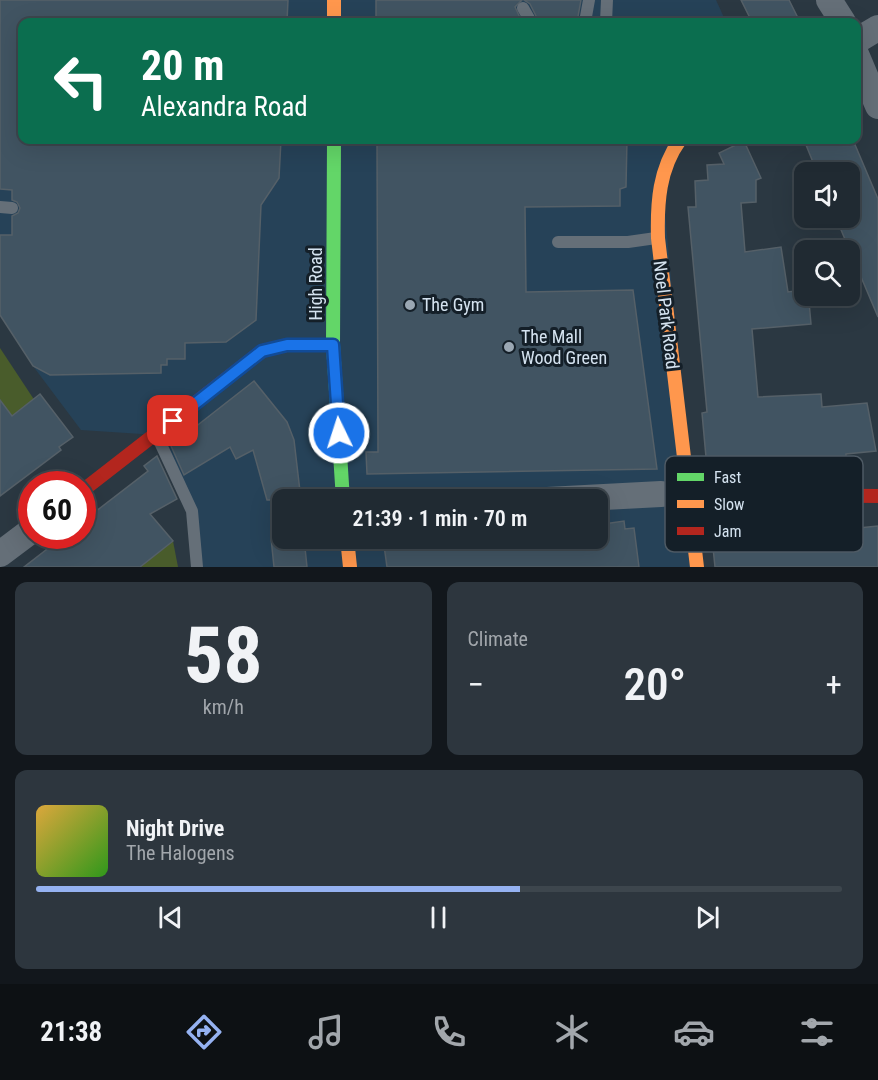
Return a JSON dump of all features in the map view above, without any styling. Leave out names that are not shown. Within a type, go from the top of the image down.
[{"type":"street","points":[[334,0],[334,18]]},
{"type":"street","points":[[829,0],[840,18]]},
{"type":"street","points":[[861,38],[878,28]]},
{"type":"street","points":[[861,66],[878,105]]},
{"type":"street","name":"High Road","points":[[334,144],[333,345],[342,489]]},
{"type":"street","name":"Noel Park Road","points":[[678,144],[662,177],[657,217],[684,456]]},
{"type":"street","points":[[96,480],[262,351],[287,345],[333,345]]},
{"type":"street","points":[[608,497],[661,494]]},
{"type":"street","points":[[863,496],[878,496]]},
{"type":"street","points":[[0,554],[18,540]]},
{"type":"street","points":[[348,549],[350,567]]},
{"type":"street","name":"Noel Park Road","points":[[695,552],[697,567]]},
{"type":"lane","points":[[586,18],[589,0]]},
{"type":"lane","points":[[606,18],[608,0]]},
{"type":"lane","points":[[524,8],[529,18]]},
{"type":"lane","points":[[558,243],[628,242],[658,238]]},
{"type":"lane","points":[[157,434],[192,511],[197,567]]},
{"type":"shaded area","points":[[0,0],[716,0],[724,18],[18,18],[18,144],[678,144],[662,177],[686,456],[665,456],[665,552],[695,552],[696,567],[197,567],[192,511],[157,435],[81,430],[33,366],[0,315]]},
{"type":"green space","points":[[0,348],[35,401],[0,429]]},
{"type":"green space","points":[[173,541],[178,567],[140,567]]},
{"type":"building","points":[[0,0],[288,0],[287,18],[18,18],[18,144],[281,144],[279,178],[261,205],[256,320],[226,342],[185,343],[185,359],[167,359],[167,365],[161,365],[161,373],[50,375],[33,366],[0,315],[0,235],[12,235],[12,216],[18,213],[20,208],[17,202],[12,200],[12,190],[0,189]]},
{"type":"building","points":[[376,0],[522,0],[515,7],[520,18],[376,18]]},
{"type":"building","points":[[524,0],[581,0],[578,18],[537,18],[530,4]]},
{"type":"building","points":[[741,0],[789,0],[798,18],[750,18]]},
{"type":"building","name":"The Mall Wood Green","points":[[377,144],[627,144],[626,187],[620,189],[620,206],[525,207],[526,292],[633,290],[657,469],[367,474],[366,452],[378,452]]},
{"type":"building","points":[[738,144],[745,144],[761,178],[756,180],[756,202],[741,203],[745,252],[781,247],[788,292],[794,291],[794,306],[809,306],[811,324],[752,329],[758,397],[821,394],[822,407],[867,403],[876,451],[846,454],[846,456],[706,456],[702,413],[707,412],[688,207],[696,207],[695,181],[708,180],[707,165],[724,164],[719,153]]},
{"type":"building","points":[[806,144],[855,144],[878,199],[878,317],[860,275],[860,240],[845,240],[840,228],[860,228],[860,162],[813,162]]},
{"type":"building","points":[[254,381],[287,422],[294,440],[300,489],[272,489],[272,500],[267,500],[253,450],[236,459],[230,447],[184,475],[171,446]]},
{"type":"building","points":[[40,394],[73,437],[59,447],[61,450],[33,471],[18,471],[18,482],[0,496],[0,400],[12,416]]},
{"type":"building","points":[[157,456],[177,499],[150,514],[173,541],[140,567],[24,567],[47,549],[96,549],[96,511],[148,471],[144,466]]},
{"type":"building","points":[[624,521],[625,529],[634,528],[639,567],[387,567],[385,549],[608,549],[608,523]]},
{"type":"building","points":[[878,526],[878,567],[715,567],[713,552],[863,552],[863,528]]},
{"type":"building","points":[[272,549],[305,549],[307,567],[274,567]]},
{"type":"traffic: fast","points":[[334,144],[333,345],[342,489]]},
{"type":"traffic: slow","points":[[334,0],[334,18]]},
{"type":"traffic: slow","points":[[677,144],[668,163],[661,187],[658,238],[684,456]]},
{"type":"traffic: slow","points":[[348,549],[350,567]]},
{"type":"traffic: slow","points":[[695,552],[697,567]]},
{"type":"traffic: jam","points":[[96,480],[262,351],[287,345],[333,345]]},
{"type":"traffic: jam","points":[[863,496],[878,496]]},
{"type":"place","name":"The Gym","points":[[410,305]]},
{"type":"place","name":"The Mall Wood Green","points":[[509,347]]},
{"type":"route","points":[[173,421],[236,369],[262,351],[287,345],[333,345],[339,433]]}]
